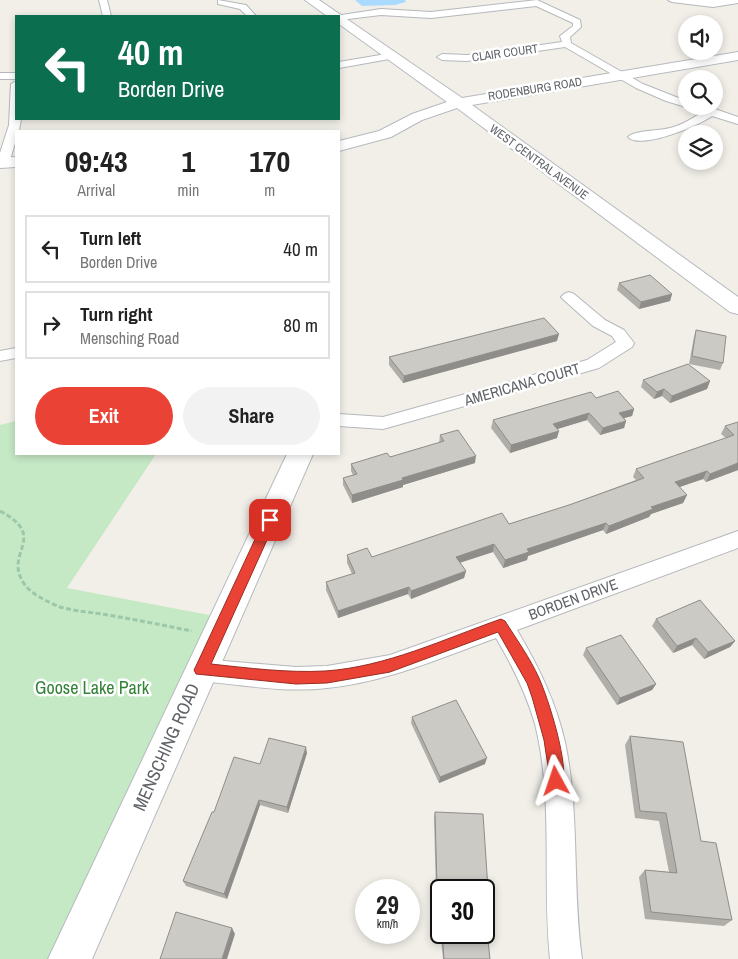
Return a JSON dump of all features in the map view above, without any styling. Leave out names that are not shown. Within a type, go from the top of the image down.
[{"type":"street","points":[[103,0],[107,15]]},
{"type":"street","points":[[312,0],[334,15]]},
{"type":"street","points":[[672,0],[713,4],[738,1]]},
{"type":"street","points":[[221,2],[243,7],[251,15]]},
{"type":"street","points":[[340,18],[382,12],[431,16],[537,3],[577,22],[577,27],[565,36],[567,44],[620,76],[665,99],[678,102]]},
{"type":"street","name":"WEST CENTRAL AVENUE","points":[[340,19],[738,307]]},
{"type":"street","name":"CLAIR COURT","points":[[442,57],[467,58],[567,44]]},
{"type":"street","points":[[340,65],[392,56]]},
{"type":"street","name":"RODENBURG ROAD","points":[[340,146],[385,134],[417,117],[458,103],[738,56]]},
{"type":"street","points":[[0,76],[15,76]]},
{"type":"street","points":[[634,137],[662,134],[694,124],[706,115]]},
{"type":"street","points":[[722,115],[738,121]]},
{"type":"street","points":[[6,162],[15,120]]},
{"type":"street","name":"AMERICANA COURT","points":[[340,420],[383,423],[600,362],[626,343],[618,333],[599,323],[569,297]]},
{"type":"street","name":"MENSCHING ROAD","points":[[70,959],[300,455]]},
{"type":"street","name":"BORDEN DRIVE","points":[[201,670],[296,678],[327,677],[390,666],[738,539]]},
{"type":"street","points":[[501,625],[533,680],[546,718],[556,762],[566,959]]},
{"type":"path","points":[[0,511],[9,515],[22,526],[25,539],[18,569],[22,581],[37,595],[58,606],[217,635]]},
{"type":"green space","name":"Goose Lake Park","points":[[15,421],[15,455],[155,455],[67,588],[225,618],[71,959],[0,959],[0,425]]},
{"type":"water","points":[[355,0],[405,0],[406,2],[395,5],[362,6]]},
{"type":"building","points":[[650,275],[672,294],[641,302],[619,283]]},
{"type":"building","points":[[544,318],[559,334],[404,376],[389,357]]},
{"type":"building","points":[[696,330],[726,336],[723,363],[692,356]]},
{"type":"building","points":[[688,364],[710,381],[672,396],[664,389],[657,392],[643,380]]},
{"type":"building","points":[[618,391],[634,409],[619,413],[626,421],[603,428],[589,413],[553,424],[559,431],[511,445],[493,420],[591,392],[596,398]]},
{"type":"building","points":[[738,422],[738,463],[710,474],[707,471],[675,482],[687,495],[651,507],[653,509],[609,526],[606,523],[527,549],[529,552],[505,560],[494,544],[456,557],[466,571],[411,591],[409,587],[338,611],[326,582],[355,573],[347,555],[367,548],[372,557],[502,513],[509,524],[569,505],[644,478],[636,469],[734,435],[725,426]]},
{"type":"building","points":[[458,430],[476,456],[352,495],[343,478],[357,474],[351,464],[387,453],[390,457],[444,441],[440,435]]},
{"type":"building","points":[[700,600],[735,641],[708,652],[696,638],[677,646],[656,619]]},
{"type":"building","points":[[621,635],[656,684],[620,698],[586,648]]},
{"type":"building","points":[[456,700],[487,758],[440,777],[412,717]]},
{"type":"building","points":[[630,736],[683,742],[701,841],[716,843],[732,920],[651,912],[645,870],[677,873],[666,813],[640,811]]},
{"type":"building","points":[[269,738],[306,747],[287,807],[259,800],[224,894],[183,881],[212,812],[214,812],[234,757],[260,764]]},
{"type":"building","points":[[435,812],[483,814],[487,879],[437,879]]},
{"type":"building","points":[[176,912],[232,928],[222,959],[160,959]]},
{"type":"building","points":[[443,944],[488,944],[490,959],[444,959]]},
{"type":"route","points":[[270,520],[201,670],[296,678],[327,677],[390,666],[501,625],[533,680],[539,697],[556,762],[556,781]]}]
